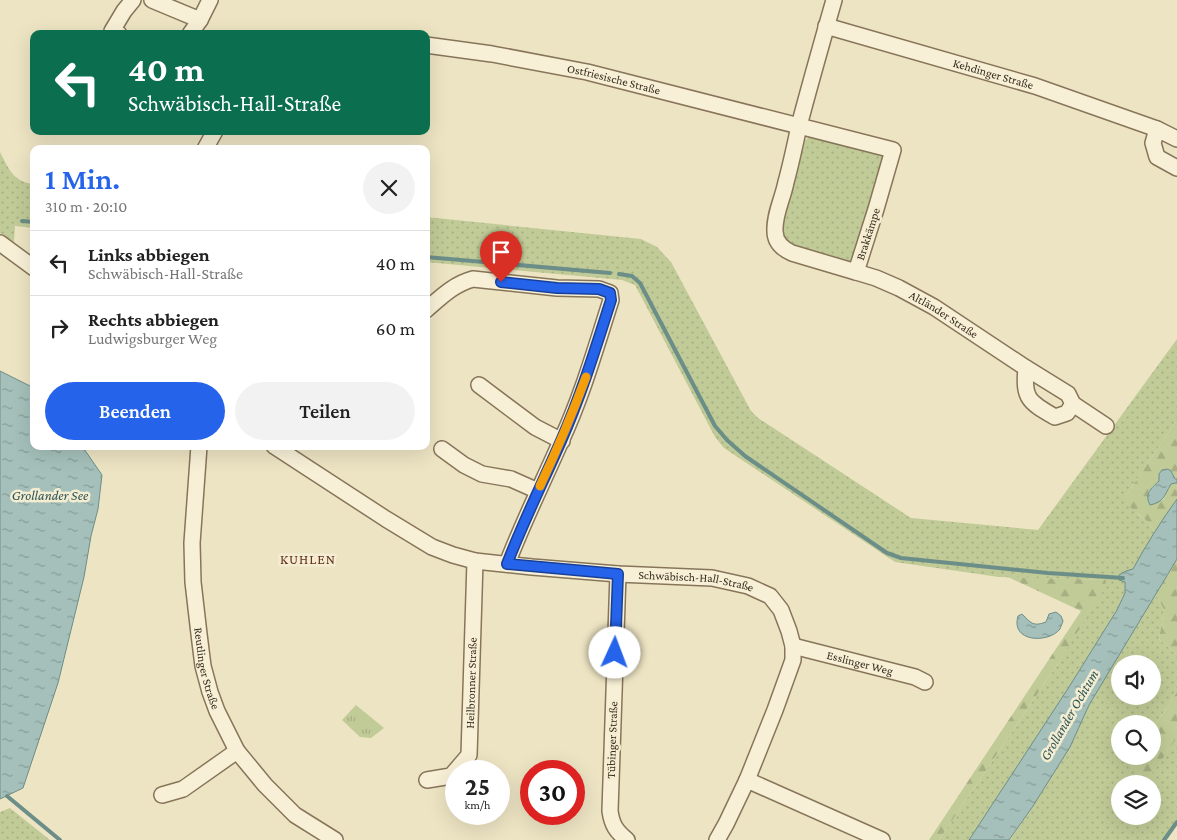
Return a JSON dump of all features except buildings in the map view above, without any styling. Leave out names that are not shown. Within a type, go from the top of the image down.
[{"type":"street","points":[[113,30],[124,10],[133,0]]},
{"type":"street","points":[[152,0],[200,20]]},
{"type":"street","points":[[193,30],[210,0]]},
{"type":"street","name":"Brakkämpe","points":[[799,125],[893,150],[856,272],[785,250],[778,243],[774,229],[799,125],[834,0]]},
{"type":"street","name":"Kehdinger Straße","points":[[826,26],[1034,86],[1156,129],[1177,139]]},
{"type":"street","name":"Ostfriesische Straße","points":[[430,46],[492,54],[587,72],[799,125]]},
{"type":"street","points":[[1156,129],[1153,143],[1157,157],[1177,168]]},
{"type":"street","points":[[0,243],[30,265]]},
{"type":"street","name":"Altländer Straße","points":[[856,272],[899,288],[934,307],[1068,394],[1073,404],[1106,426]]},
{"type":"street","points":[[430,307],[462,282],[473,279],[557,288],[599,289],[610,293],[611,300],[562,441],[522,526],[507,564]]},
{"type":"street","points":[[1026,368],[1026,394],[1035,406],[1055,417],[1068,413],[1073,404]]},
{"type":"street","points":[[479,384],[535,428],[562,441]]},
{"type":"street","points":[[442,449],[464,465],[482,474],[511,479],[538,491]]},
{"type":"street","name":"Reutlinger Straße","points":[[198,450],[192,543],[193,582],[203,666],[210,692],[217,711],[237,751],[265,785],[295,815],[335,840]]},
{"type":"street","name":"Schwäbisch-Hall-Straße","points":[[280,450],[432,547],[453,555],[475,561],[618,574],[712,578],[736,582],[770,596],[778,604],[783,616],[793,646],[793,660],[747,780],[717,840]]},
{"type":"street","name":"Heilbronner Straße","points":[[428,780],[451,776],[469,755],[475,561]]},
{"type":"street","name":"Tübinger Straße","points":[[618,574],[610,811],[612,823],[619,834],[627,840]]},
{"type":"street","name":"Esslinger Weg","points":[[793,646],[915,677],[925,682]]},
{"type":"street","points":[[162,795],[183,789],[237,751]]},
{"type":"street","points":[[747,780],[882,840]]},
{"type":"green space","points":[[812,136],[886,152],[855,259],[847,262],[790,244],[785,238],[782,227],[805,140]]},
{"type":"green space","points":[[0,152],[12,174],[21,181],[30,183],[30,228],[15,226],[14,242],[0,233]]},
{"type":"green space","points":[[430,217],[641,239],[657,247],[671,262],[751,411],[758,418],[911,518],[1038,530],[1177,339],[1177,420],[1125,497],[1155,532],[1133,570],[1126,571],[1125,593],[1117,610],[969,840],[939,840],[1057,665],[1106,580],[999,577],[895,562],[724,448],[715,437],[635,285],[622,280],[430,262]]},
{"type":"green space","points":[[1177,420],[1177,479],[1159,474],[1159,481],[1148,492],[1163,500],[1171,484],[1177,483],[1177,499],[1155,532],[1147,521],[1125,503],[1125,497]]},
{"type":"green space","points":[[1177,559],[1177,655],[1159,639],[1164,610],[1156,594]]},
{"type":"green space","points":[[1008,577],[1106,580],[1105,588],[1057,665],[939,840],[929,840],[1081,611]]},
{"type":"green space","points":[[1156,594],[1164,610],[1159,639],[1177,655],[1177,692],[1161,716],[1111,715],[1111,765],[1133,765],[1141,775],[1111,775],[1111,825],[1161,825],[1161,775],[1150,775],[1158,765],[1161,765],[1161,760],[1177,738],[1177,825],[1167,840],[1010,840],[1070,747],[1089,705],[1111,669],[1111,705],[1161,705],[1161,655],[1119,655]]},
{"type":"green space","points":[[1177,692],[1177,738],[1161,761],[1161,716]]},
{"type":"green space","points":[[356,705],[384,728],[371,738],[360,737],[342,720]]},
{"type":"green space","points":[[1132,765],[1158,765],[1151,775],[1140,775]]},
{"type":"green space","points":[[10,808],[50,840],[0,840],[0,812]]},
{"type":"water","name":"Grollander See","points":[[0,371],[30,386],[30,450],[85,450],[102,475],[98,509],[84,577],[58,683],[23,788],[0,799]]},
{"type":"water","points":[[1168,469],[1177,479],[1177,483],[1171,484],[1161,500],[1150,505],[1148,501],[1149,492],[1159,481],[1159,474],[1162,470]]},
{"type":"water","name":"Grollander Ochtum","points":[[1177,499],[1177,559],[1119,655],[1111,655],[1111,668],[1089,705],[1070,747],[1009,840],[969,840],[1117,610],[1125,593],[1125,582],[1119,580],[1119,575],[1133,569]]},
{"type":"water","points":[[1056,612],[1063,621],[1060,629],[1054,634],[1047,637],[1032,638],[1019,631],[1017,625],[1018,616],[1022,614],[1030,622],[1038,624],[1046,622],[1049,614]]},
{"type":"waterway","points":[[22,221],[30,222]]},
{"type":"waterway","points":[[430,257],[610,273]]},
{"type":"waterway","points":[[619,274],[632,276],[640,283],[715,426],[727,440],[745,456],[887,553],[901,558],[1048,573],[1123,578]]},
{"type":"waterway","points":[[7,796],[60,840]]},
{"type":"waterway","points":[[1164,840],[1177,822]]},
{"type":"slow traffic","points":[[540,486],[562,441],[586,377]]},
{"type":"district","name":"KUHLEN","points":[[308,559]]},
{"type":"route","points":[[501,282],[557,288],[599,289],[610,293],[611,300],[562,441],[522,526],[507,564],[618,574],[615,653]]}]
